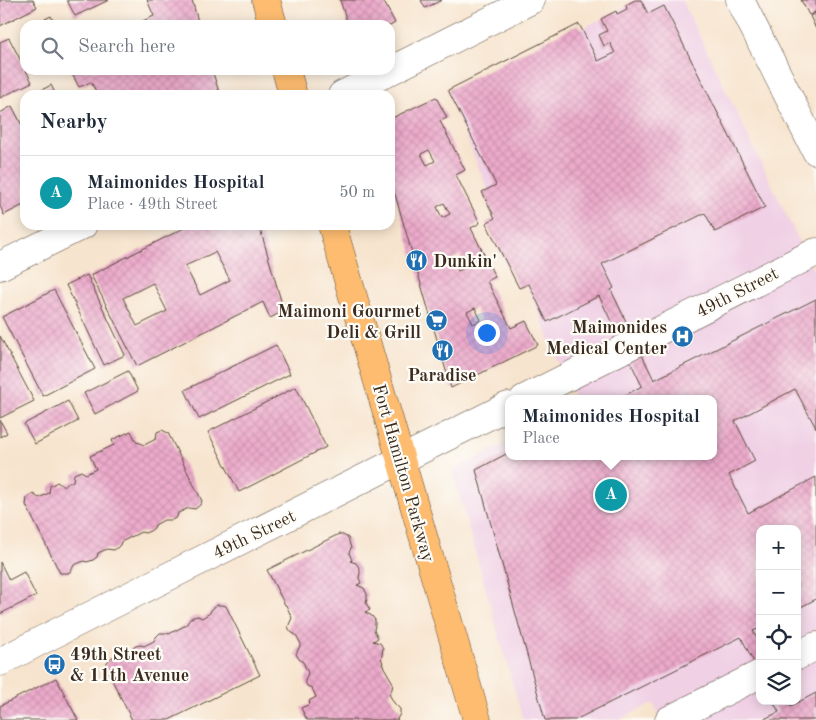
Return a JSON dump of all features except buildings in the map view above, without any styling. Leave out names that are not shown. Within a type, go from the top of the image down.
[{"type":"main road","points":[[266,0],[272,20]]},
{"type":"main road","points":[[287,75],[292,90]]},
{"type":"main road","name":"Fort Hamilton Parkway","points":[[333,230],[477,720]]},
{"type":"street","points":[[740,0],[816,151]]},
{"type":"street","points":[[395,68],[526,1]]},
{"type":"street","points":[[352,90],[381,75]]},
{"type":"street","points":[[0,266],[73,230]]},
{"type":"street","name":"49th Street","points":[[532,395],[816,252]]},
{"type":"street","name":"49th Street","points":[[0,662],[505,408]]},
{"type":"street","points":[[801,654],[816,646]]},
{"type":"street","points":[[669,720],[711,711],[756,677]]},
{"type":"shaded area","name":"Maimonides Medical Center","points":[[641,0],[682,0],[816,276],[816,720],[662,720],[653,703],[619,720],[523,720],[452,470],[505,444],[505,460],[717,460],[717,395],[572,395],[448,93]]},
{"type":"place","name":"Dunkin'","points":[[417,261]]},
{"type":"place","name":"Maimoni Gourmet Deli & Grill","points":[[437,321]]},
{"type":"place","name":"Maimonides Medical Center","points":[[683,337]]},
{"type":"place","name":"Paradise","points":[[442,350]]},
{"type":"place","name":"Maimonides Hospital","points":[[611,495]]},
{"type":"place","name":"49th Street & 11th Avenue","points":[[54,664]]}]
